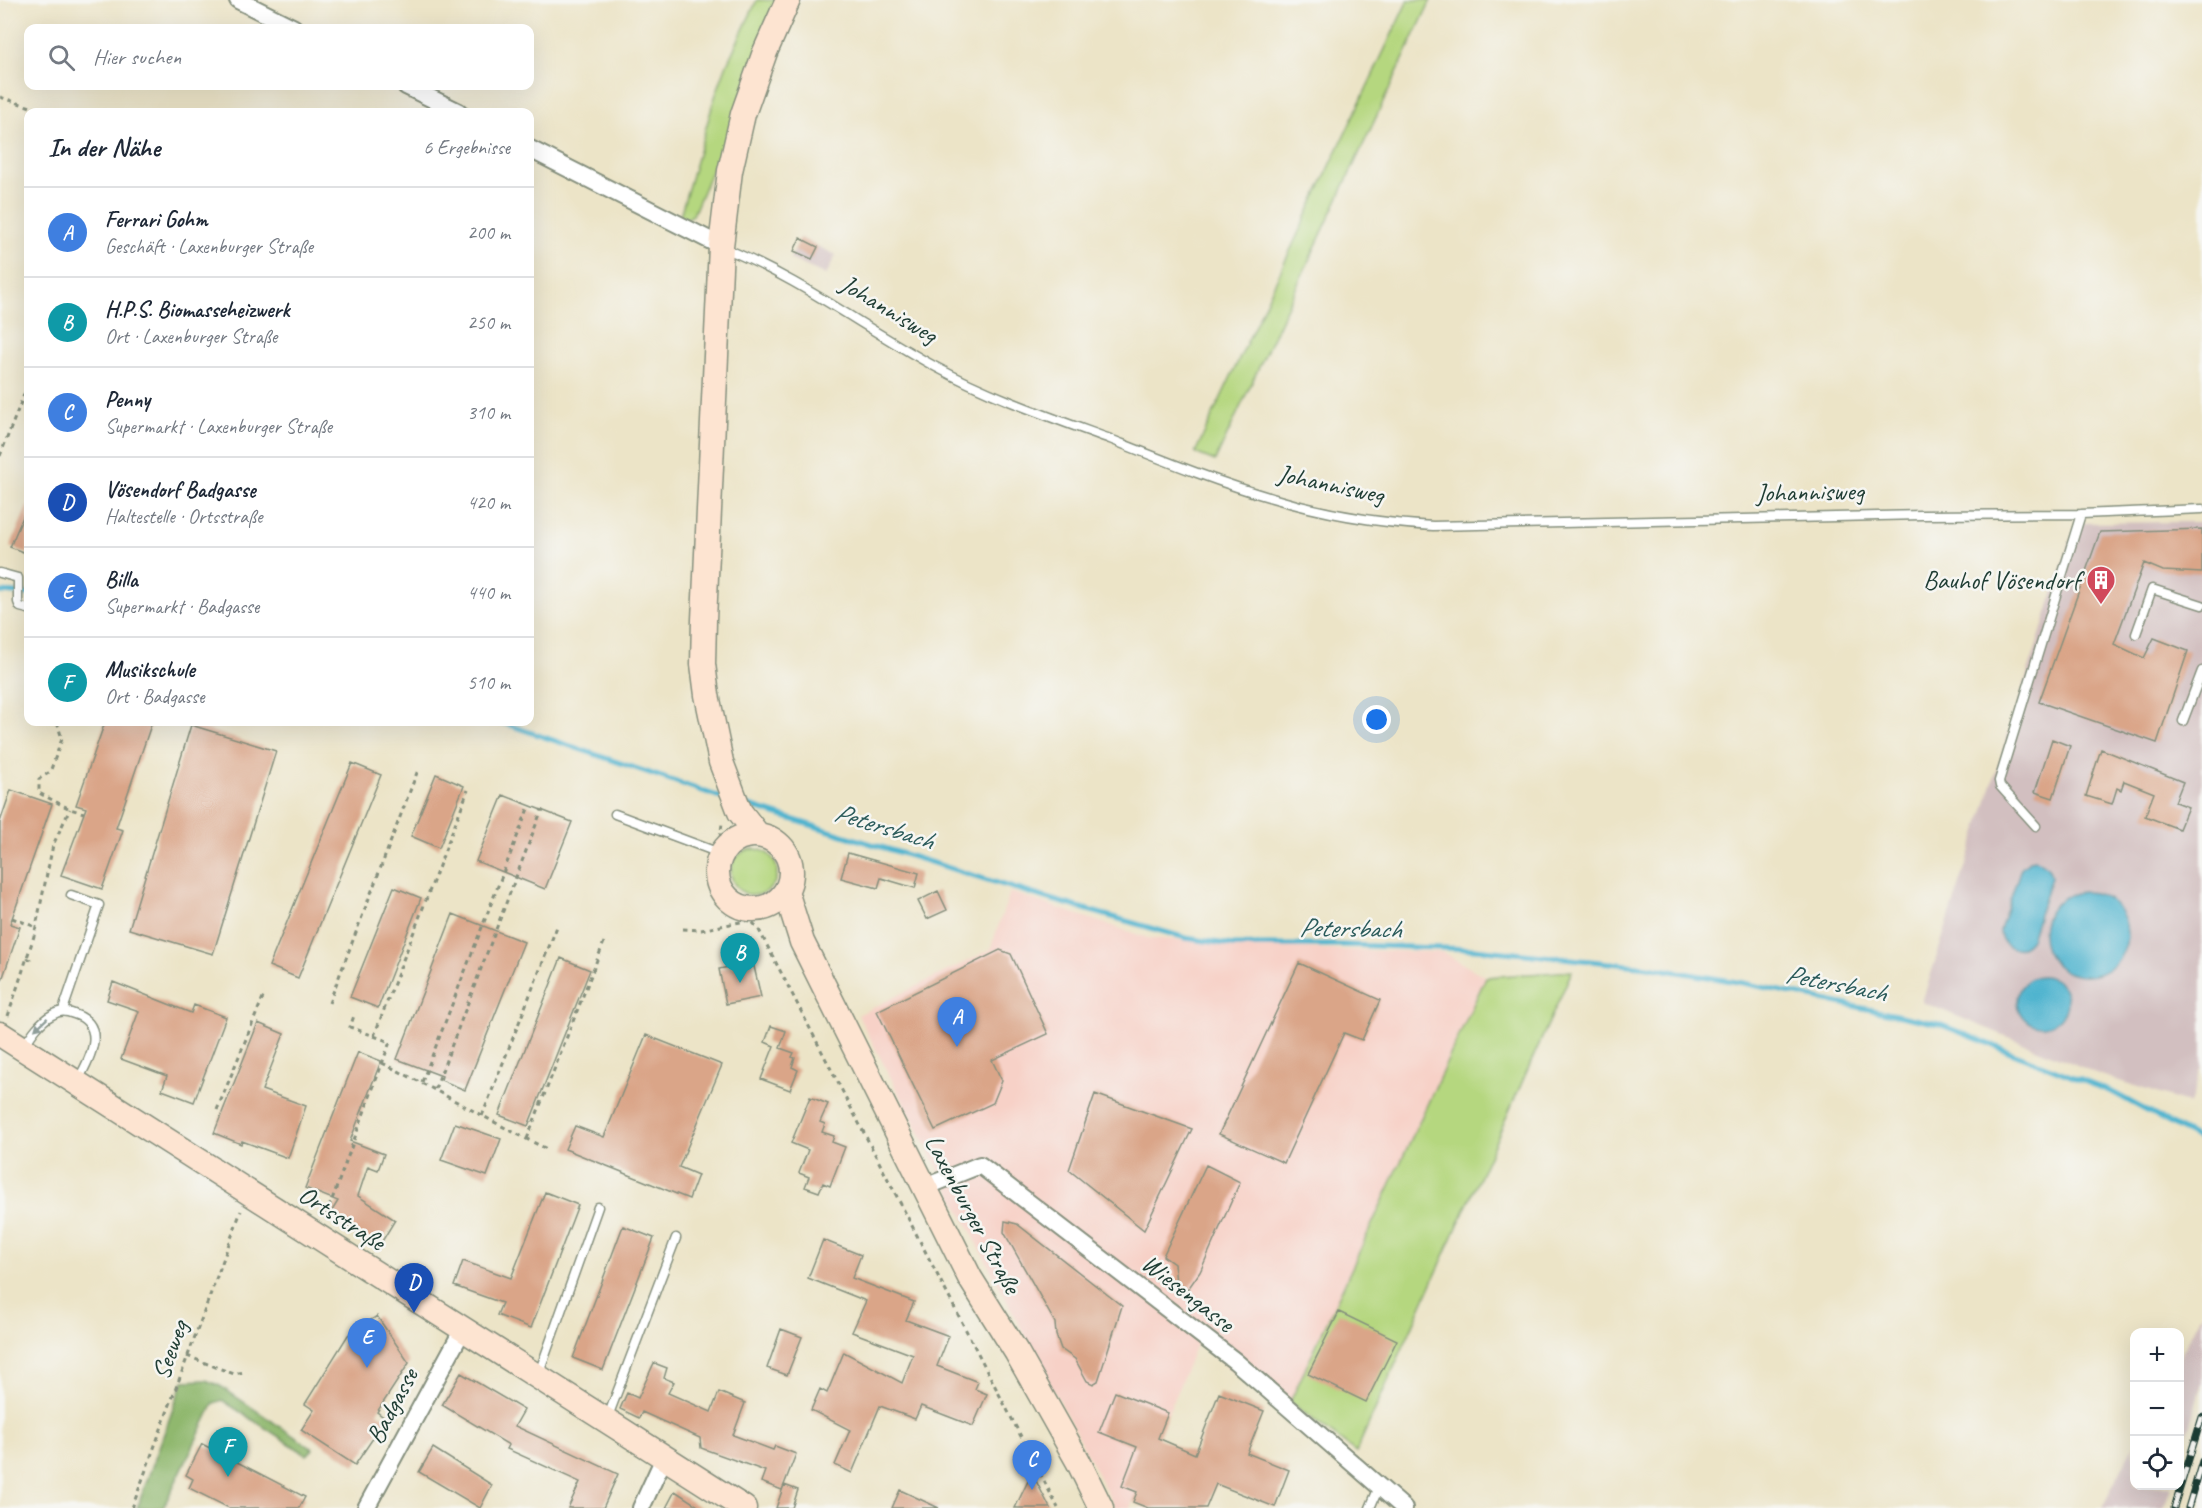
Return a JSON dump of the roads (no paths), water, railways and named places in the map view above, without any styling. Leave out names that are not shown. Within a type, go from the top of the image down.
[{"type":"main road","points":[[786,891],[778,901],[766,908],[753,910],[740,907],[724,895],[718,883],[717,871],[731,814],[729,782],[721,762],[713,726],[703,664],[721,246],[730,171],[744,114],[765,52],[788,0]]},
{"type":"main road","name":"Laxenburger Straße","points":[[731,814],[758,836],[772,840],[787,855],[791,870],[786,891],[802,942],[970,1278],[1017,1353],[1078,1461],[1101,1508]]},
{"type":"main road","points":[[724,849],[746,836],[758,836]]},
{"type":"main road","name":"Laxenburger Straße","points":[[766,908],[802,942]]},
{"type":"main road","name":"Ortsstraße","points":[[0,1034],[28,1040],[76,1083],[744,1508]]},
{"type":"street","points":[[238,0],[286,24]]},
{"type":"street","points":[[414,90],[451,108]]},
{"type":"street","name":"Johannisweg","points":[[534,151],[721,246]]},
{"type":"street","name":"Wiesengasse","points":[[925,1187],[980,1165],[1235,1361],[1404,1508]]},
{"type":"street","name":"Badgasse","points":[[366,1508],[463,1329]]},
{"type":"street","points":[[641,1508],[664,1458]]},
{"type":"lane","name":"Johannisweg","points":[[721,246],[766,266],[933,366],[979,388],[1219,481],[1274,499],[1347,516],[1433,526],[1922,515],[2081,514],[2202,509]]},
{"type":"lane","points":[[2036,826],[2000,786],[1999,781],[2081,514]]},
{"type":"lane","points":[[0,573],[18,578],[20,607],[24,608]]},
{"type":"lane","points":[[2136,633],[2152,589],[2202,604]]},
{"type":"lane","points":[[2183,721],[2202,671]]},
{"type":"lane","points":[[615,814],[724,849]]},
{"type":"lane","points":[[63,1010],[99,905],[71,896]]},
{"type":"lane","points":[[28,1040],[51,1015],[63,1010],[83,1017],[94,1032],[93,1048],[76,1083]]},
{"type":"lane","points":[[537,1377],[598,1207]]},
{"type":"lane","points":[[606,1421],[676,1238]]},
{"type":"lane","points":[[1370,1508],[1379,1486]]},
{"type":"water","points":[[2035,860],[2046,866],[2051,877],[2031,939],[2022,947],[2011,948],[2003,942],[2000,930],[2021,868],[2029,861]]},
{"type":"water","points":[[2085,892],[2101,895],[2115,904],[2124,918],[2127,934],[2124,950],[2115,964],[2101,973],[2085,976],[2069,973],[2055,964],[2046,950],[2043,934],[2046,918],[2055,904],[2069,895]]},
{"type":"water","points":[[2042,976],[2060,983],[2067,1001],[2060,1019],[2042,1026],[2024,1019],[2017,1001],[2024,983]]},
{"type":"waterway","name":"Petersbach","points":[[0,592],[24,594]]},
{"type":"waterway","name":"Petersbach","points":[[512,726],[726,799]]},
{"type":"waterway","name":"Petersbach","points":[[746,805],[1046,898],[1186,938],[1233,945],[1343,945],[1475,949],[1648,967],[1743,983],[1939,1024],[2114,1093],[2202,1141]]},
{"type":"railway","points":[[2174,1508],[2202,1417]]},
{"type":"railway","points":[[2188,1508],[2202,1461]]},
{"type":"place","name":"Bauhof Vösendorf","points":[[2101,606]]},
{"type":"place","name":"H.P.S. Biomasseheizwerk","points":[[740,983]]},
{"type":"place","name":"Ferrari Gohm","points":[[957,1047]]},
{"type":"place","name":"Vösendorf Badgasse","points":[[414,1313]]},
{"type":"place","name":"Billa","points":[[367,1368]]},
{"type":"place","name":"Musikschule","points":[[228,1477]]},
{"type":"place","name":"Penny","points":[[1032,1490]]}]
